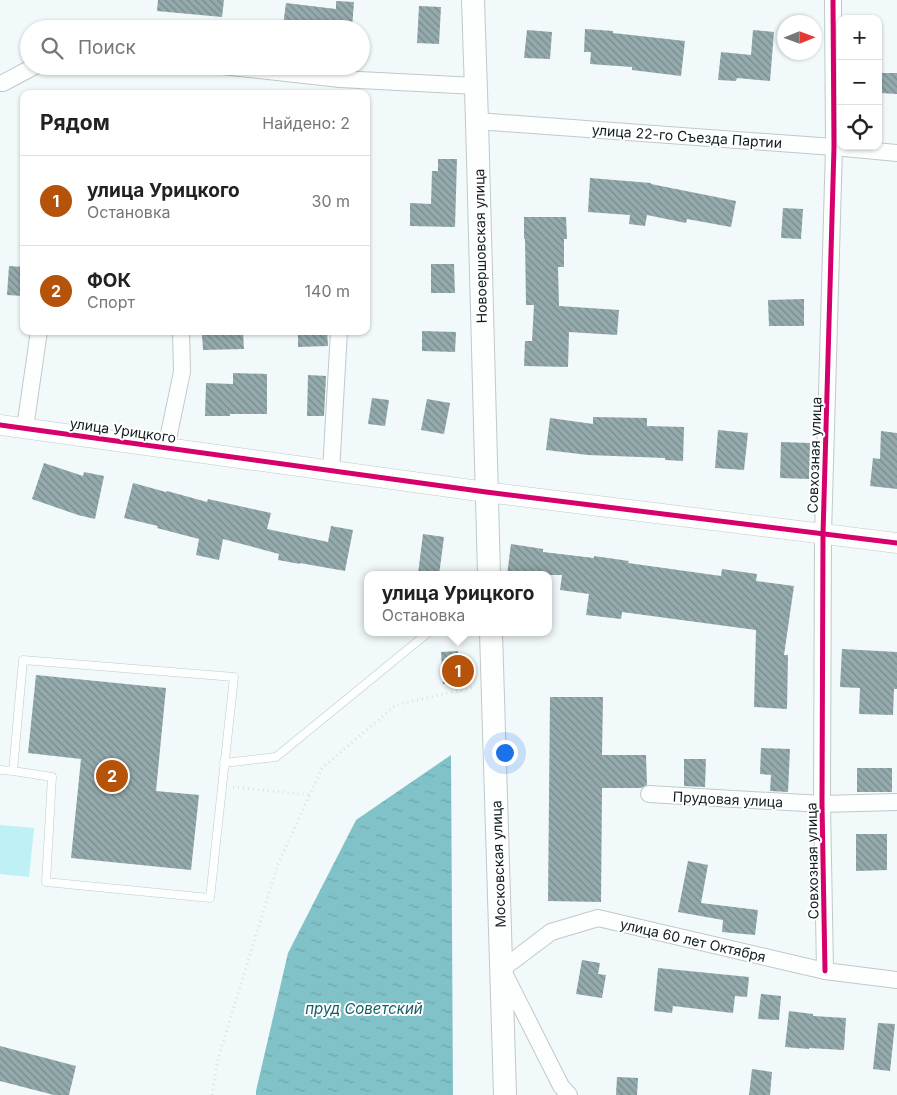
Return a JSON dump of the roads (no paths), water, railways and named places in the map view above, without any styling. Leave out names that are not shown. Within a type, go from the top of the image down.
[{"type":"main road","name":"Новоершовская улица","points":[[473,0],[486,492]]},
{"type":"main road","points":[[486,492],[489,571]]},
{"type":"main road","name":"Московская улица","points":[[491,636],[505,1095]]},
{"type":"street","name":"Совхозная улица","points":[[825,971],[822,804],[823,534],[834,147],[833,0]]},
{"type":"street","points":[[0,83],[4,84],[20,75]]},
{"type":"street","points":[[304,75],[340,79],[476,86]]},
{"type":"street","name":"улица 22-го Съезда Партии","points":[[477,121],[897,153]]},
{"type":"street","points":[[24,428],[38,335]]},
{"type":"street","points":[[166,448],[182,372],[181,335]]},
{"type":"street","points":[[332,471],[339,335]]},
{"type":"street","name":"улица Урицкого","points":[[0,425],[486,492],[897,543]]},
{"type":"street","name":"Прудовая улица","points":[[649,794],[822,804],[897,802]]},
{"type":"street","name":"улица 60 лет Октября","points":[[502,969],[551,932],[598,918],[825,971],[897,980]]},
{"type":"street","points":[[502,969],[561,1086],[569,1095]]},
{"type":"lane","points":[[224,763],[276,757],[424,636]]},
{"type":"lane","points":[[0,770],[52,777],[46,882],[210,898],[234,678],[23,660],[13,771]]},
{"type":"water","name":"пруд Советский","points":[[451,755],[453,1095],[256,1095],[288,953],[356,820]]},
{"type":"place","name":"улица Урицкого","points":[[458,671]]},
{"type":"place","name":"ФОК","points":[[112,776]]}]
